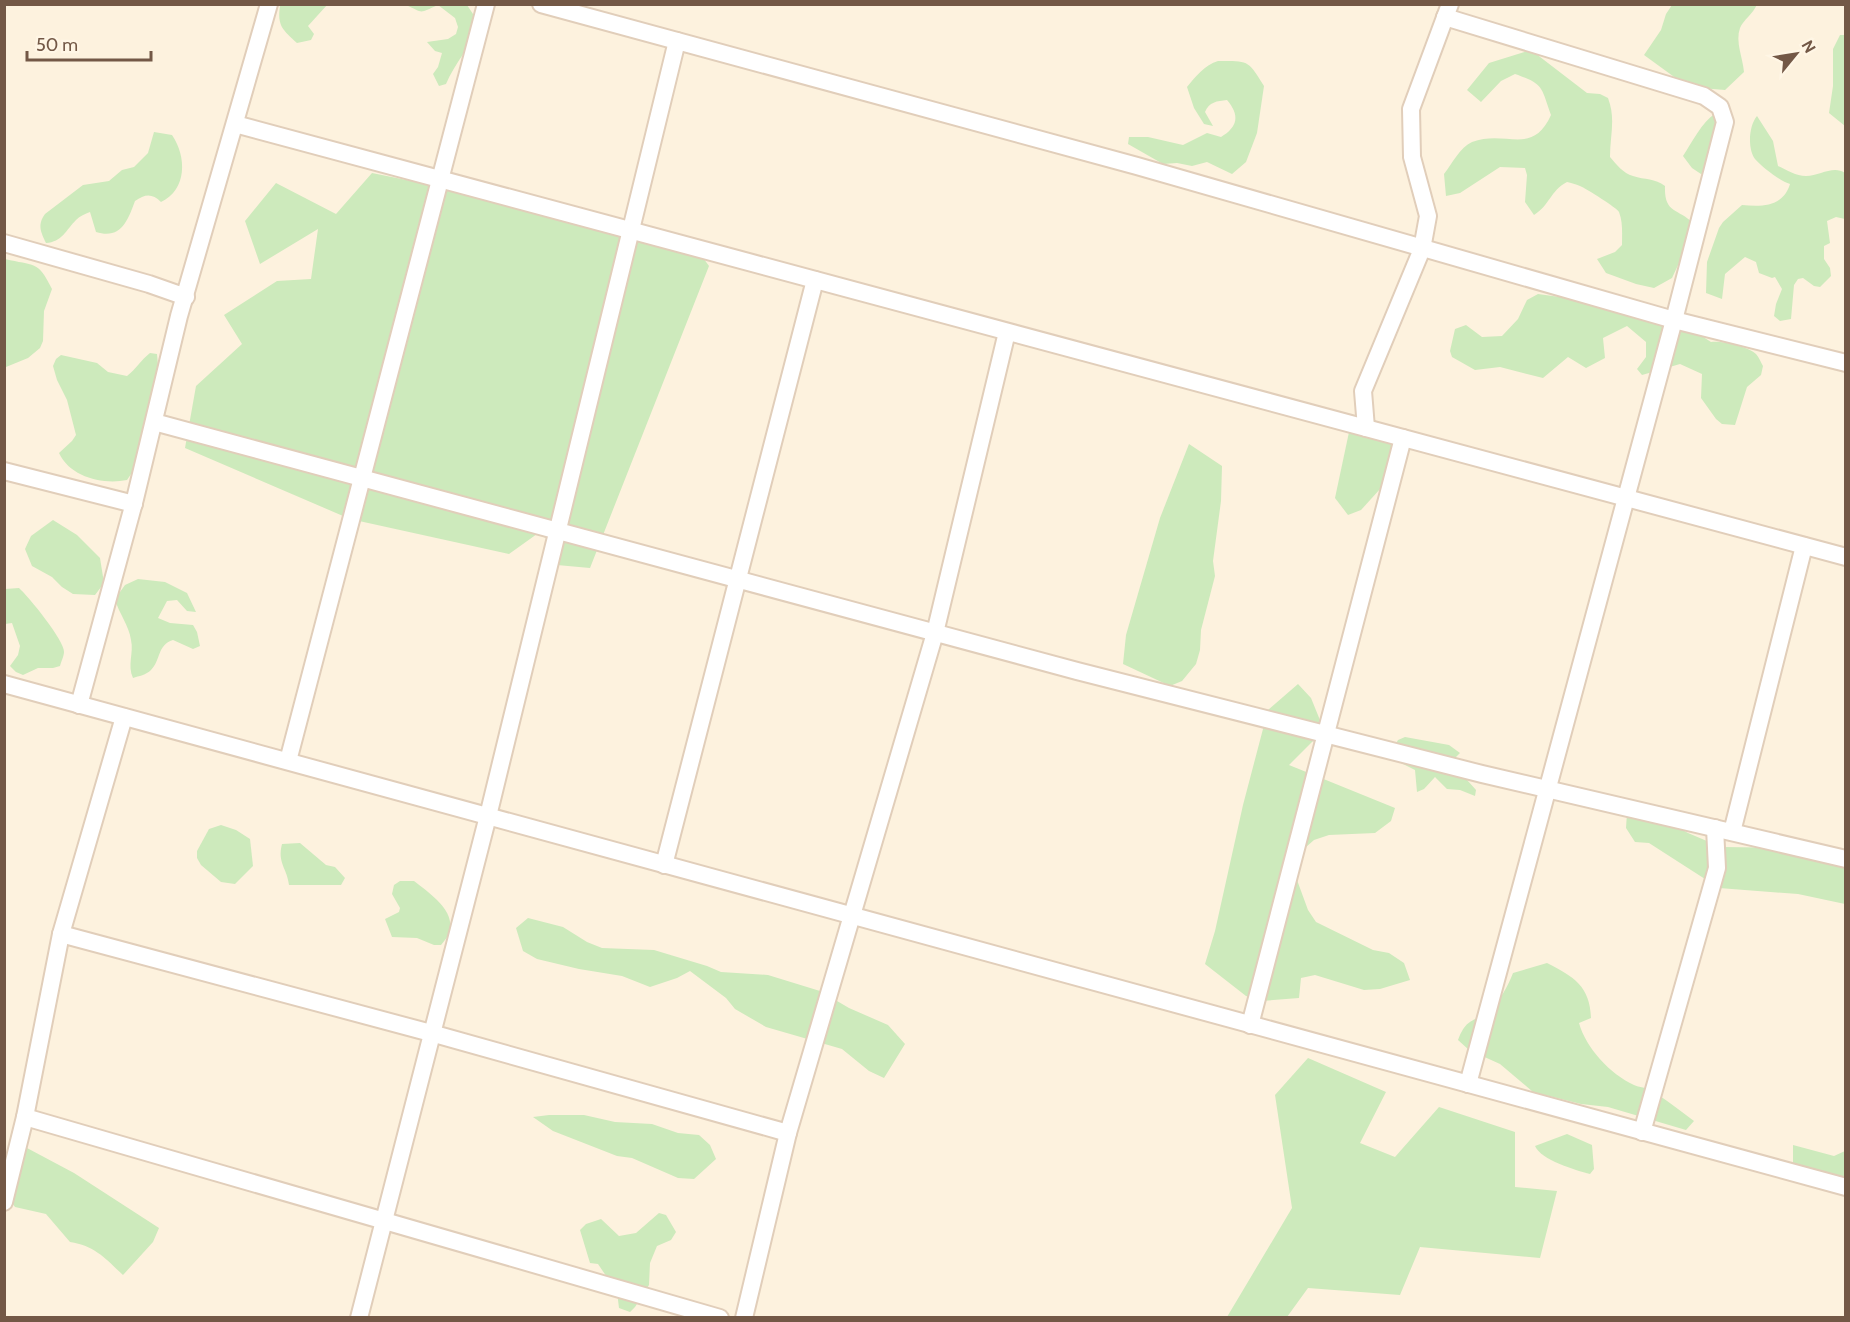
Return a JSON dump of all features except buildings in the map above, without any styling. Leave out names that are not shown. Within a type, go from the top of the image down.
[{"type":"street","points":[[80,705],[134,504],[179,316],[269,4]]},
{"type":"street","points":[[288,762],[486,4]]},
{"type":"street","points":[[541,4],[1137,166],[1674,320],[1845,363]]},
{"type":"street","points":[[1366,428],[1363,391],[1422,249],[1428,216],[1412,157],[1411,109],[1448,11],[1704,96],[1720,107],[1725,122],[1674,320],[1468,1084]]},
{"type":"street","points":[[359,1317],[488,816],[677,41]]},
{"type":"street","points":[[235,124],[1845,557]]},
{"type":"street","points":[[4,243],[149,284],[186,297]]},
{"type":"street","points":[[664,864],[815,280]]},
{"type":"street","points":[[744,1317],[788,1133],[935,633],[1007,332]]},
{"type":"street","points":[[154,422],[935,633],[1325,734],[1845,859]]},
{"type":"street","points":[[1250,1024],[1403,438]]},
{"type":"street","points":[[4,471],[134,504]]},
{"type":"street","points":[[1732,832],[1804,546]]},
{"type":"street","points":[[4,684],[1845,1187]]},
{"type":"street","points":[[4,1202],[25,1117],[61,934],[124,717]]},
{"type":"street","points":[[1642,1132],[1717,868],[1714,828]]},
{"type":"street","points":[[61,934],[788,1133]]},
{"type":"street","points":[[25,1117],[383,1222],[720,1317]]},
{"type":"green space","points":[[284,4],[327,5],[308,26],[314,34],[311,40],[297,43],[285,31],[279,18],[280,6]]},
{"type":"green space","points":[[1757,4],[1741,25],[1739,33],[1744,72],[1725,90],[1688,87],[1644,55],[1661,30],[1666,14],[1672,5]]},
{"type":"green space","points":[[406,5],[438,5],[419,11]]},
{"type":"green space","points":[[438,5],[467,5],[481,26],[446,84],[439,86],[433,74],[438,67],[442,53],[435,51],[427,42],[448,39],[456,34],[458,27],[455,18]]},
{"type":"green space","points":[[1840,35],[1845,35],[1845,126],[1829,113],[1833,86],[1833,49]]},
{"type":"green space","points":[[1531,50],[1587,93],[1600,94],[1608,98],[1612,120],[1610,157],[1629,175],[1654,180],[1665,186],[1669,206],[1693,223],[1687,246],[1672,278],[1654,288],[1606,273],[1597,259],[1615,252],[1622,245],[1619,212],[1577,185],[1567,182],[1561,186],[1544,207],[1534,215],[1525,202],[1527,175],[1525,168],[1500,167],[1460,193],[1446,196],[1444,174],[1468,144],[1484,139],[1527,139],[1544,128],[1551,115],[1540,88],[1531,81],[1515,74],[1501,81],[1481,102],[1467,90],[1489,63]]},
{"type":"green space","points":[[1218,61],[1236,61],[1247,64],[1264,86],[1257,133],[1246,162],[1232,174],[1207,162],[1192,166],[1177,163],[1163,164],[1128,144],[1129,137],[1148,137],[1183,145],[1207,133],[1221,137],[1227,133],[1234,125],[1235,116],[1227,100],[1209,106],[1205,112],[1213,126],[1204,124],[1194,108],[1187,87],[1205,68]]},
{"type":"green space","points":[[1716,113],[1727,120],[1712,170],[1701,174],[1692,168],[1683,156],[1702,127]]},
{"type":"green space","points":[[1757,116],[1773,141],[1778,166],[1802,176],[1836,170],[1845,173],[1845,219],[1836,217],[1827,221],[1830,243],[1824,246],[1824,259],[1830,268],[1831,276],[1820,287],[1814,286],[1803,278],[1798,279],[1794,285],[1791,319],[1780,321],[1774,316],[1782,289],[1775,277],[1759,273],[1756,262],[1745,257],[1725,274],[1722,299],[1706,293],[1707,262],[1723,222],[1742,205],[1757,206],[1777,201],[1787,192],[1790,184],[1767,170],[1753,155],[1750,144],[1751,132]]},
{"type":"green space","points":[[154,132],[172,135],[180,153],[182,172],[180,181],[170,197],[161,202],[151,196],[135,201],[122,227],[112,233],[96,232],[90,212],[78,219],[60,238],[46,243],[40,225],[45,214],[83,185],[109,181],[122,170],[134,167],[148,153]]},
{"type":"green space","points":[[372,173],[688,237],[709,266],[590,568],[557,565],[553,541],[537,534],[509,554],[350,519],[185,448],[196,386],[242,344],[224,315],[277,281],[311,279],[318,229],[260,264],[245,221],[276,183],[336,214]]},
{"type":"green space","points":[[5,259],[29,264],[39,269],[52,289],[44,311],[43,341],[40,348],[28,358],[6,367],[4,366]]},
{"type":"green space","points":[[1538,294],[1567,298],[1691,329],[1711,342],[1721,342],[1753,351],[1763,366],[1761,375],[1747,387],[1735,425],[1722,424],[1701,398],[1702,374],[1680,364],[1642,375],[1637,369],[1646,357],[1646,342],[1627,326],[1603,338],[1605,358],[1586,368],[1568,357],[1543,378],[1500,367],[1475,370],[1452,357],[1450,351],[1455,329],[1466,325],[1482,337],[1502,336],[1518,319],[1527,300]]},
{"type":"green space","points":[[150,353],[157,354],[158,365],[155,388],[151,394],[147,412],[147,448],[127,480],[98,480],[71,468],[59,453],[76,435],[67,400],[53,366],[56,359],[61,355],[97,363],[108,372],[127,376]]},
{"type":"green space","points":[[1352,418],[1400,431],[1390,478],[1361,510],[1348,515],[1335,498]]},
{"type":"green space","points":[[1189,444],[1222,466],[1221,501],[1213,561],[1215,576],[1201,630],[1200,650],[1196,664],[1182,681],[1170,686],[1123,664],[1126,635],[1160,518]]},
{"type":"green space","points":[[53,520],[77,535],[100,558],[104,583],[95,595],[73,594],[52,577],[32,566],[25,549],[31,536]]},
{"type":"green space","points":[[138,579],[165,582],[187,593],[196,612],[187,611],[177,600],[167,601],[158,618],[170,623],[193,625],[200,646],[193,649],[173,640],[168,642],[164,645],[151,670],[133,678],[130,635],[115,599],[125,585]]},
{"type":"green space","points":[[19,588],[59,638],[64,652],[60,666],[38,668],[23,675],[10,666],[18,655],[20,646],[12,623],[5,624],[5,589]]},
{"type":"green space","points":[[1298,684],[1311,698],[1324,730],[1289,765],[1395,808],[1391,821],[1375,833],[1329,835],[1314,840],[1290,861],[1308,910],[1316,922],[1373,950],[1389,953],[1404,963],[1410,980],[1380,989],[1364,990],[1315,975],[1301,978],[1299,998],[1261,1001],[1246,996],[1205,964],[1268,710]]},
{"type":"green space","points":[[1405,737],[1449,745],[1460,753],[1456,757],[1459,771],[1476,790],[1475,796],[1460,790],[1447,789],[1435,777],[1424,789],[1417,792],[1415,770],[1395,760],[1390,754],[1398,740]]},
{"type":"green space","points":[[1627,813],[1664,820],[1721,847],[1795,848],[1845,858],[1845,904],[1798,894],[1719,888],[1649,843],[1635,842],[1626,828]]},
{"type":"green space","points":[[221,825],[236,830],[250,839],[253,866],[235,884],[221,882],[201,865],[197,858],[197,851],[209,829]]},
{"type":"green space","points":[[300,843],[326,865],[335,867],[345,878],[341,885],[289,885],[281,861],[282,844]]},
{"type":"green space","points":[[400,881],[414,881],[434,897],[445,910],[450,925],[448,934],[441,945],[434,945],[417,938],[392,937],[385,919],[399,912],[400,908],[392,894],[394,885]]},
{"type":"green space","points":[[528,918],[563,927],[587,942],[602,948],[654,950],[721,972],[768,975],[820,991],[849,1008],[888,1025],[905,1044],[884,1078],[869,1071],[842,1049],[766,1027],[735,1009],[726,998],[690,971],[650,987],[622,976],[537,959],[523,951],[516,928]]},
{"type":"green space","points":[[1547,963],[1573,978],[1584,990],[1588,998],[1591,1018],[1579,1023],[1593,1051],[1616,1074],[1659,1096],[1694,1121],[1686,1130],[1608,1107],[1581,1104],[1533,1092],[1500,1064],[1469,1050],[1458,1040],[1467,1024],[1497,1002],[1513,973]]},
{"type":"green space","points":[[1308,1058],[1386,1092],[1360,1143],[1395,1157],[1439,1107],[1515,1132],[1515,1187],[1557,1191],[1540,1258],[1420,1247],[1400,1295],[1308,1288],[1287,1317],[1227,1317],[1292,1208],[1275,1095]]},
{"type":"green space","points":[[584,1115],[615,1122],[652,1124],[678,1133],[699,1135],[710,1145],[716,1159],[694,1179],[678,1178],[632,1158],[617,1156],[553,1131],[533,1117]]},
{"type":"green space","points":[[1567,1134],[1592,1145],[1594,1169],[1590,1174],[1551,1160],[1535,1146]]},
{"type":"green space","points":[[1793,1145],[1834,1156],[1845,1151],[1845,1181],[1793,1163]]},
{"type":"green space","points":[[27,1148],[74,1173],[159,1228],[153,1242],[123,1275],[93,1250],[70,1242],[46,1214],[15,1207],[5,1193],[15,1156]]},
{"type":"green space","points":[[659,1213],[666,1215],[676,1232],[671,1240],[657,1246],[650,1263],[649,1285],[630,1312],[619,1308],[617,1292],[598,1264],[590,1263],[580,1230],[586,1224],[601,1219],[619,1236],[636,1233]]}]
